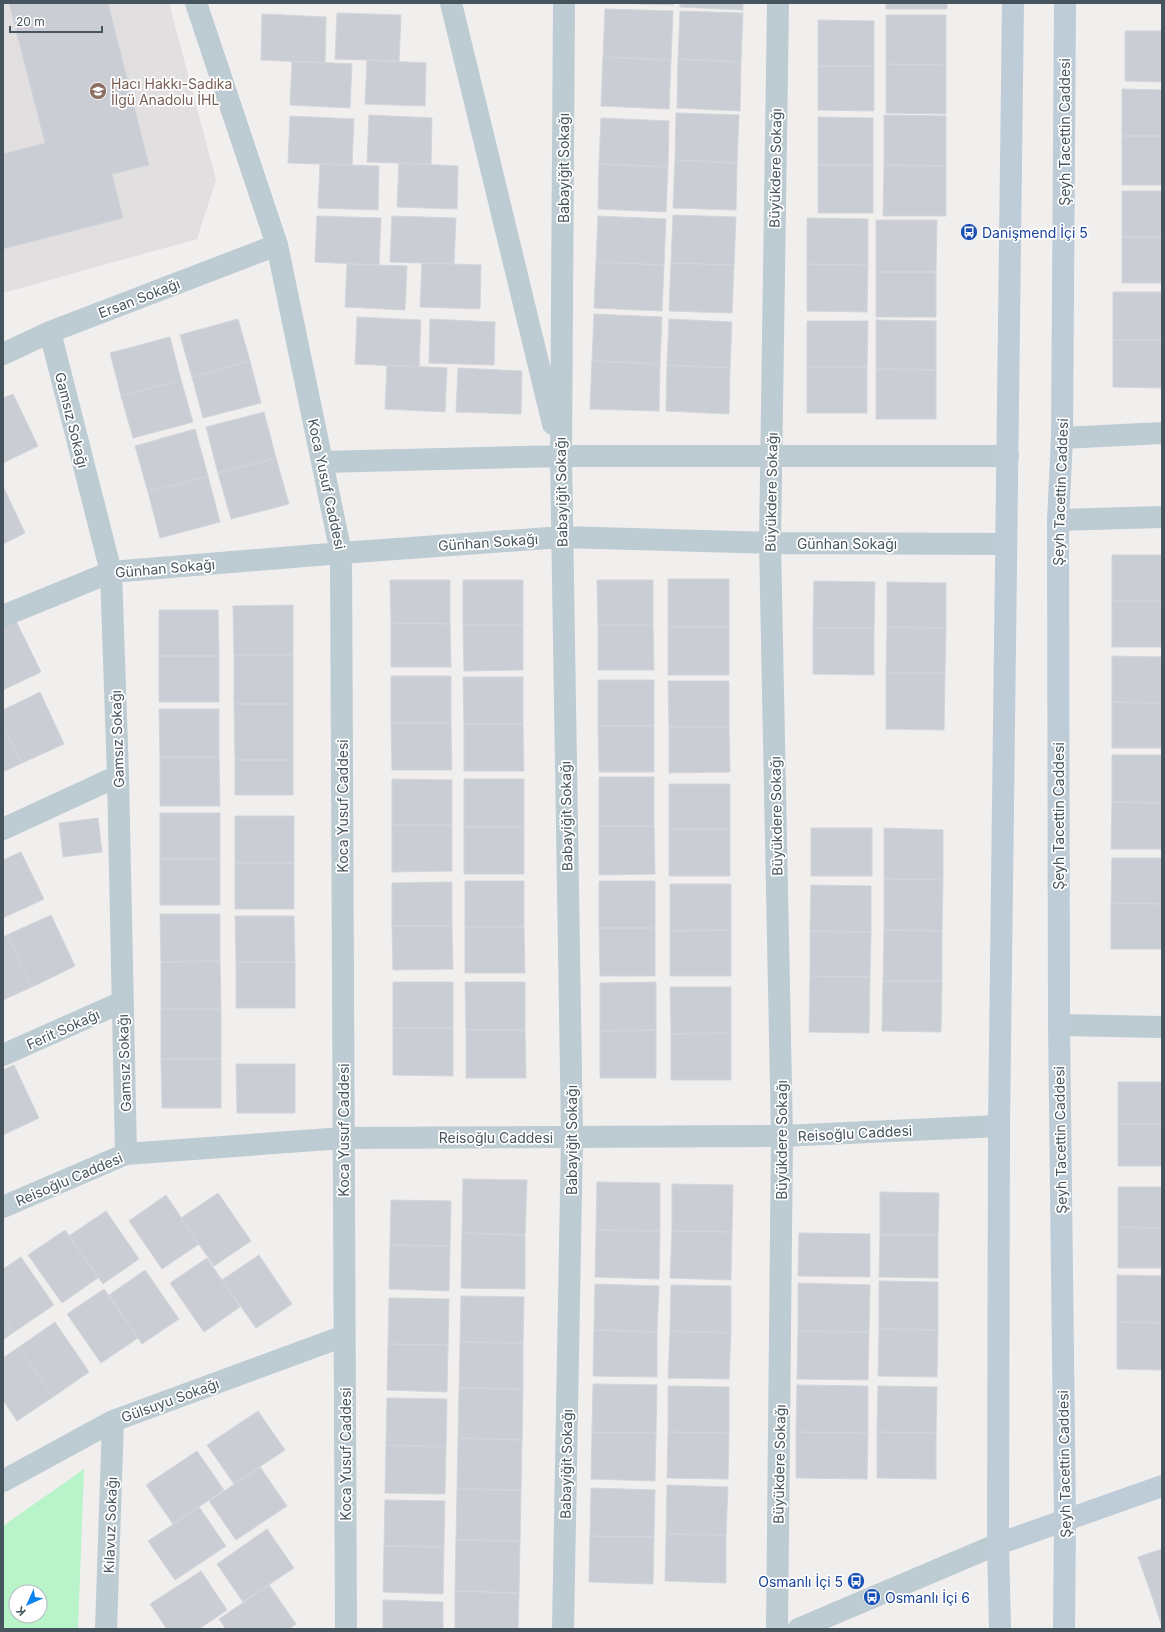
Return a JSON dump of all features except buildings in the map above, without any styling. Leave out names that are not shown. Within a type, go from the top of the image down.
[{"type":"street","name":"Koca Yusuf Caddesi","points":[[196,3],[277,245],[341,553],[346,1629]]},
{"type":"street","points":[[451,3],[560,456]]},
{"type":"street","name":"Babayiğit Sokağı","points":[[563,1629],[572,1136],[560,456],[564,3]]},
{"type":"street","name":"Büyükdere Sokağı","points":[[777,1629],[782,1136],[770,543],[778,3]]},
{"type":"street","points":[[1000,1629],[998,1544],[1000,1126],[1013,3]]},
{"type":"street","name":"Şeyh Tacettin Caddesi","points":[[1064,1629],[1065,1520],[1058,1025],[1058,520],[1062,438],[1065,3]]},
{"type":"street","name":"Ersan Sokağı","points":[[3,354],[50,332],[277,245]]},
{"type":"street","name":"Gamsız Sokağı","points":[[50,332],[111,572],[118,776],[126,1154]]},
{"type":"street","points":[[1062,438],[1162,433]]},
{"type":"street","points":[[323,462],[560,456],[1008,456]]},
{"type":"street","points":[[1058,520],[1162,517]]},
{"type":"street","name":"Günhan Sokağı","points":[[3,616],[111,572],[562,537],[770,543],[1006,544]]},
{"type":"street","points":[[3,829],[118,776]]},
{"type":"street","name":"Ferit Sokağı","points":[[3,1055],[122,1002]]},
{"type":"street","points":[[1058,1025],[1162,1027]]},
{"type":"street","name":"Reisoğlu Caddesi","points":[[3,1207],[126,1154],[343,1138],[782,1136],[1000,1126]]},
{"type":"street","name":"Gülsuyu Sokağı","points":[[4,1478],[113,1421],[344,1336]]},
{"type":"street","name":"Kılavuz Sokağı","points":[[106,1629],[113,1421]]},
{"type":"street","points":[[798,1629],[998,1544],[1162,1486]]},
{"type":"shaded area","name":"Hacı Hakkı-Sadıka İlgü Anadolu İHL","points":[[3,3],[169,3],[216,180],[197,239],[3,293]]},
{"type":"green space","points":[[84,1469],[78,1629],[3,1629],[3,1526]]},
{"type":"place","name":"Hacı Hakkı-Sadıka İlgü Anadolu İHL","points":[[98,91]]},
{"type":"place","name":"Danişmend İçi 5","points":[[969,232]]},
{"type":"place","name":"Osmanlı İçi 5","points":[[856,1581]]},
{"type":"place","name":"Osmanlı İçi 6","points":[[872,1597]]}]
